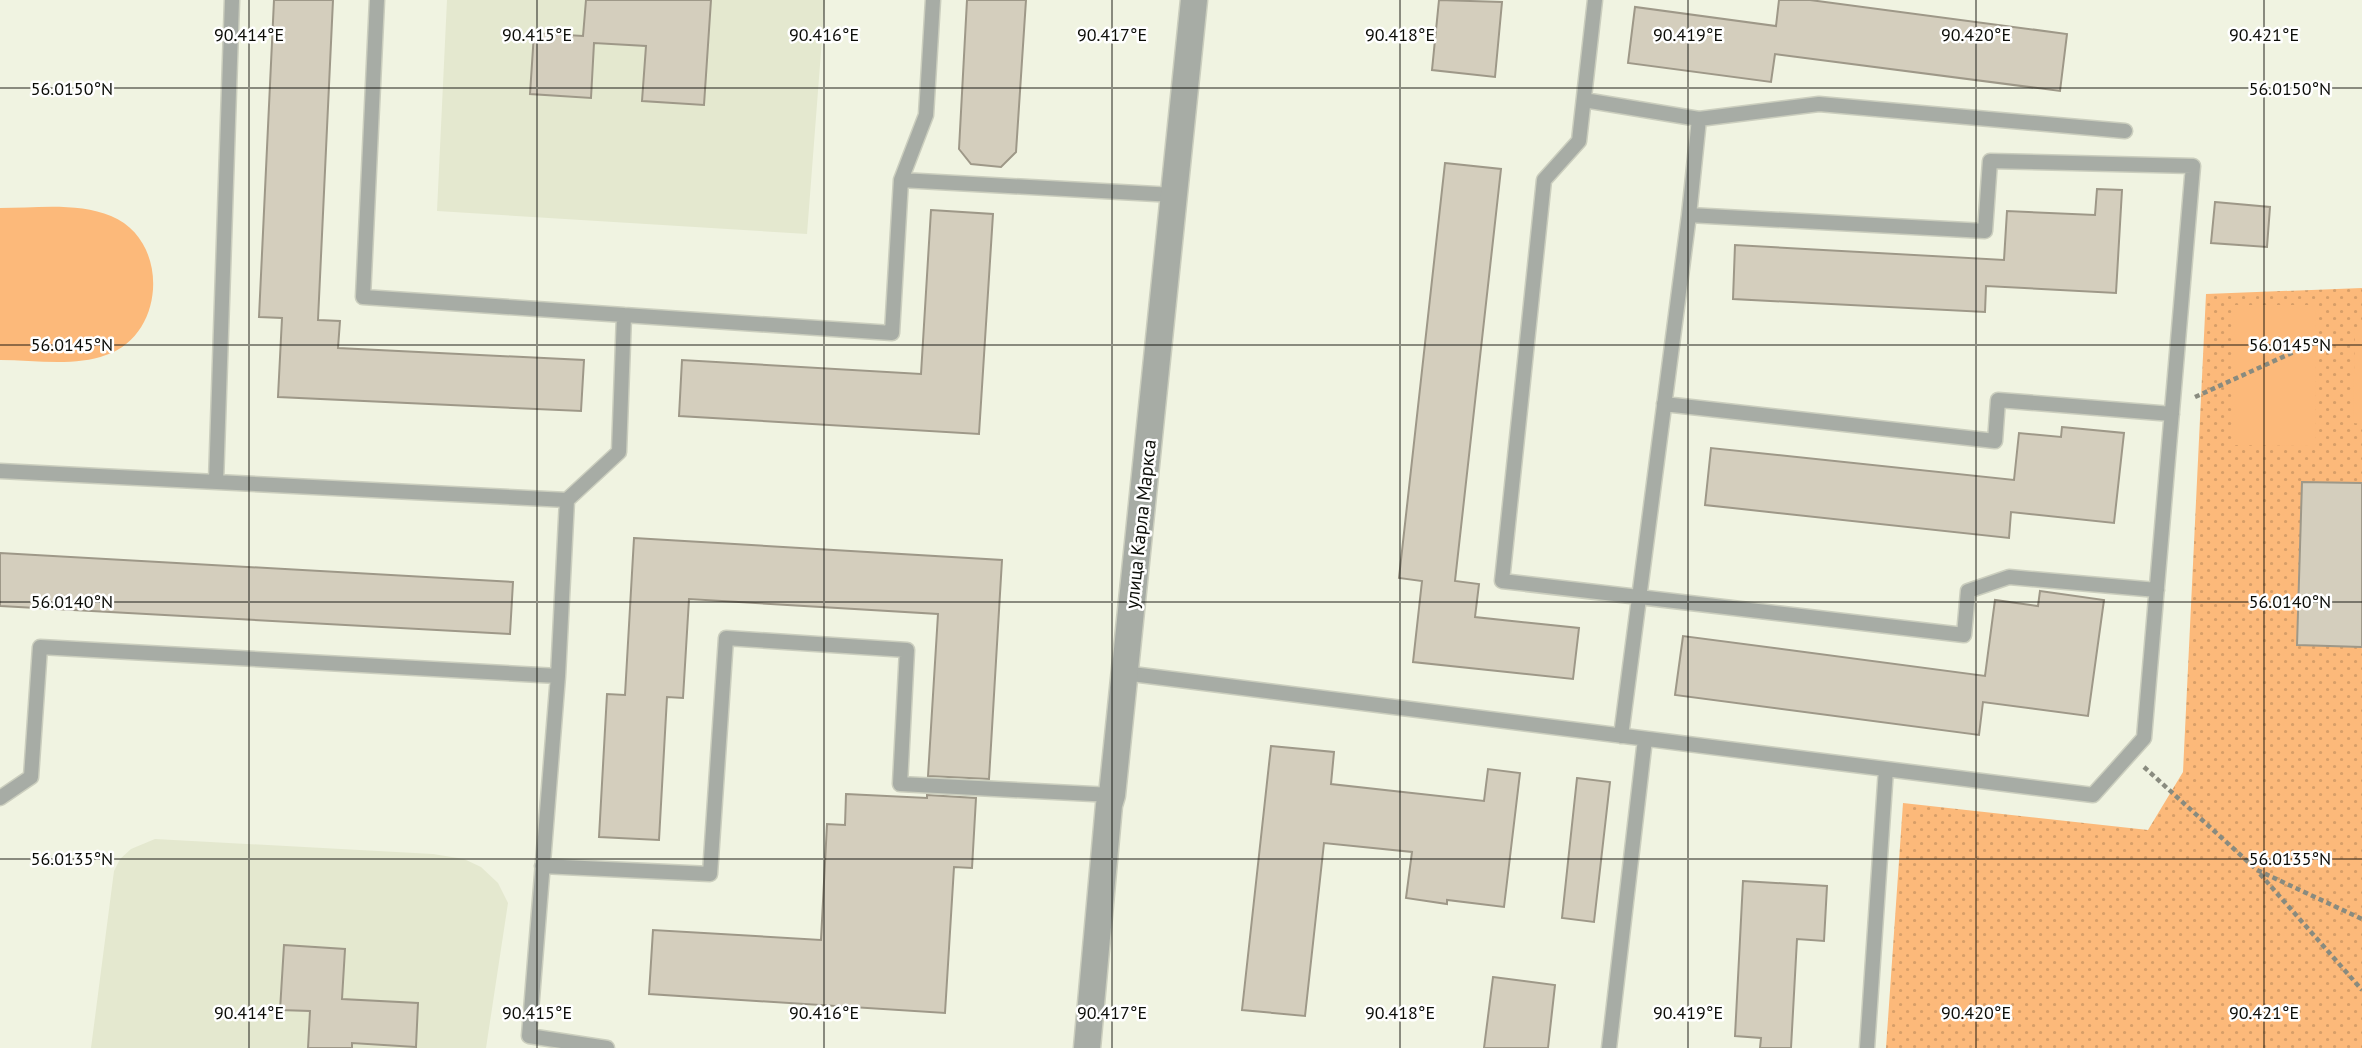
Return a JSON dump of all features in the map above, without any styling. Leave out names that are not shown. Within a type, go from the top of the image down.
[{"type":"street","name":"улица Карла Маркса","points":[[1087,1048],[1109,805],[1194,0]]},
{"type":"lane","points":[[216,482],[232,0]]},
{"type":"lane","points":[[377,0],[363,297],[891,332],[901,180],[926,115],[933,0]]},
{"type":"lane","points":[[1595,0],[1579,141],[1544,180],[1502,581],[1964,635],[1968,592],[2009,577],[2157,590]]},
{"type":"lane","points":[[1584,100],[1699,119],[1819,104],[2125,131]]},
{"type":"lane","points":[[1621,736],[1689,215],[1699,119]]},
{"type":"lane","points":[[1124,673],[2093,795],[2144,738],[2193,166],[1990,161],[1985,231],[1689,215]]},
{"type":"lane","points":[[901,180],[1174,195]]},
{"type":"lane","points":[[607,1048],[529,1036],[558,676],[567,500],[619,452],[624,315]]},
{"type":"lane","points":[[1664,404],[1995,442],[1998,400],[2172,409]]},
{"type":"lane","points":[[0,471],[567,500]]},
{"type":"lane","points":[[542,866],[710,874],[726,638],[906,650],[900,784],[1112,795]]},
{"type":"lane","points":[[0,798],[31,778],[40,648],[558,676]]},
{"type":"lane","points":[[1609,1048],[1645,739]]},
{"type":"lane","points":[[1867,1048],[1886,769]]},
{"type":"path","points":[[2172,409],[2309,345]]},
{"type":"path","points":[[2130,754],[2257,870],[2362,990]]},
{"type":"path","points":[[2257,870],[2362,919]]},
{"type":"shaded area","points":[[447,0],[825,0],[807,234],[437,211]]},
{"type":"shaded area","points":[[0,208],[85,209],[111,216],[130,228],[144,245],[151,265],[153,287],[150,309],[140,328],[126,344],[106,355],[81,361],[0,360]]},
{"type":"shaded area","points":[[2362,288],[2362,1048],[1886,1048],[1903,803],[2148,830],[2183,772],[2206,294]]},
{"type":"shaded area","points":[[2234,305],[2316,305],[2315,446],[2234,445]]},
{"type":"shaded area","points":[[2355,329],[2362,329],[2362,424],[2353,423]]},
{"type":"shaded area","points":[[155,839],[433,854],[464,859],[481,867],[498,883],[508,903],[486,1048],[91,1048],[114,871],[120,859],[131,849]]},
{"type":"building","points":[[274,0],[333,0],[318,320],[340,321],[338,348],[584,360],[581,411],[278,397],[282,318],[259,317]]},
{"type":"building","points":[[586,0],[711,0],[704,105],[642,101],[646,46],[594,43],[591,98],[530,94],[534,33],[583,36]]},
{"type":"building","points":[[967,0],[1026,0],[1016,152],[1001,167],[971,164],[959,149]]},
{"type":"building","points":[[1439,0],[1502,2],[1495,77],[1432,70]]},
{"type":"building","points":[[1779,0],[1810,0],[2067,34],[2060,91],[1775,54],[1771,82],[1628,63],[1635,7],[1776,26]]},
{"type":"building","points":[[1445,163],[1501,169],[1455,581],[1479,584],[1475,617],[1579,628],[1573,679],[1413,662],[1422,581],[1399,578]]},
{"type":"building","points":[[2097,189],[2122,190],[2116,293],[1986,286],[1985,312],[1733,299],[1735,245],[2004,260],[2007,211],[2095,215]]},
{"type":"building","points":[[2215,202],[2270,207],[2267,247],[2211,243]]},
{"type":"building","points":[[931,210],[993,214],[979,434],[679,416],[682,360],[921,374]]},
{"type":"building","points":[[2062,427],[2124,433],[2114,523],[2011,512],[2009,538],[1705,505],[1711,448],[2014,480],[2019,433],[2061,437]]},
{"type":"building","points":[[2302,482],[2362,483],[2362,647],[2297,645]]},
{"type":"building","points":[[634,538],[1002,560],[989,779],[928,776],[938,614],[689,599],[683,698],[667,697],[659,840],[599,837],[607,694],[625,695]]},
{"type":"building","points":[[0,553],[513,582],[510,634],[0,606]]},
{"type":"building","points":[[2040,591],[2104,600],[2088,716],[1983,702],[1979,735],[1675,695],[1683,636],[1985,676],[1995,600],[2038,606]]},
{"type":"building","points":[[1271,746],[1334,752],[1331,784],[1484,801],[1488,769],[1520,773],[1504,907],[1447,900],[1447,904],[1406,898],[1412,852],[1324,843],[1305,1016],[1242,1010]]},
{"type":"building","points":[[1577,778],[1610,782],[1594,922],[1562,918]]},
{"type":"building","points":[[846,794],[976,798],[972,868],[954,867],[945,1013],[649,994],[653,930],[821,940],[827,824],[845,825]]},
{"type":"building","points":[[1743,881],[1827,886],[1824,941],[1797,939],[1791,1048],[1760,1048],[1761,1038],[1735,1036]]},
{"type":"building","points":[[284,945],[345,949],[342,999],[418,1003],[416,1047],[352,1043],[352,1048],[308,1048],[310,1011],[280,1010]]},
{"type":"building","points":[[1493,977],[1555,985],[1548,1048],[1484,1048]]}]
